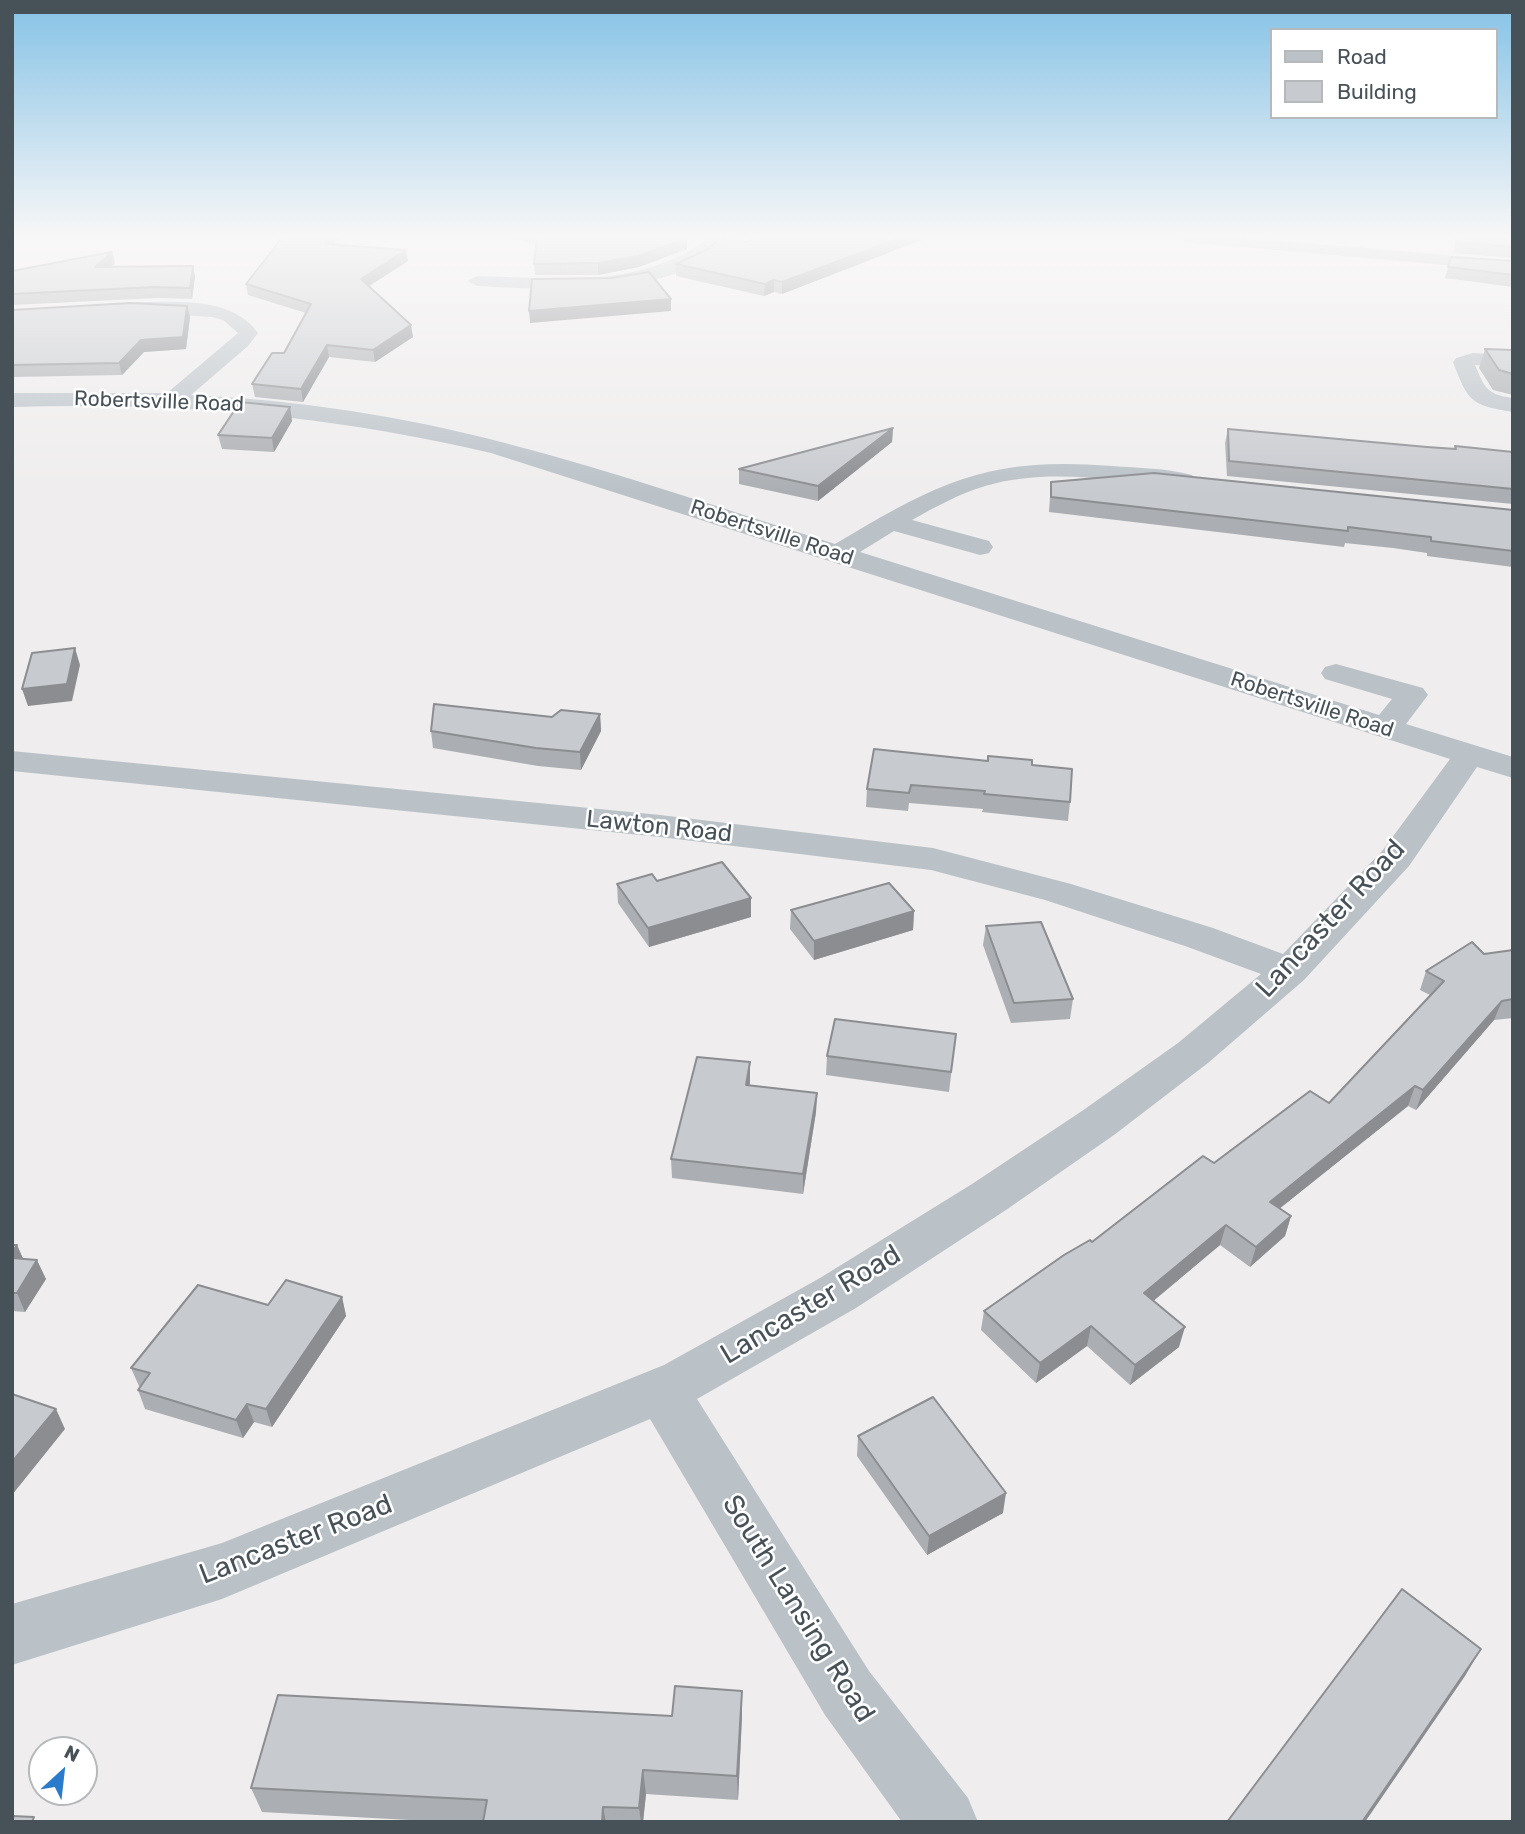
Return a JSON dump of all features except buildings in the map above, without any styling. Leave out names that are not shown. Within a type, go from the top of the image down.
[{"type":"street","points":[[173,399],[242,342],[248,332],[242,323]]},
{"type":"street","points":[[1513,361],[1473,359],[1463,362],[1476,393],[1493,402],[1513,404]]},
{"type":"street","name":"Robertsville Road","points":[[12,400],[173,399],[314,411],[463,438],[565,467],[1513,768]]},
{"type":"street","points":[[838,554],[890,522],[956,488],[1017,474],[1077,471],[1208,482]]},
{"type":"street","points":[[890,522],[980,547]]},
{"type":"street","points":[[1336,673],[1412,695],[1386,728]]},
{"type":"street","name":"Lancaster Road","points":[[12,1635],[222,1571],[661,1390],[838,1293],[989,1197],[1098,1123],[1193,1053],[1290,971],[1396,858],[1470,754]]},
{"type":"street","name":"Lawton Road","points":[[12,761],[660,826],[933,859],[1058,892],[1199,937],[1290,971]]},
{"type":"street","name":"South Lansing Road","points":[[661,1390],[847,1693],[944,1822]]}]
